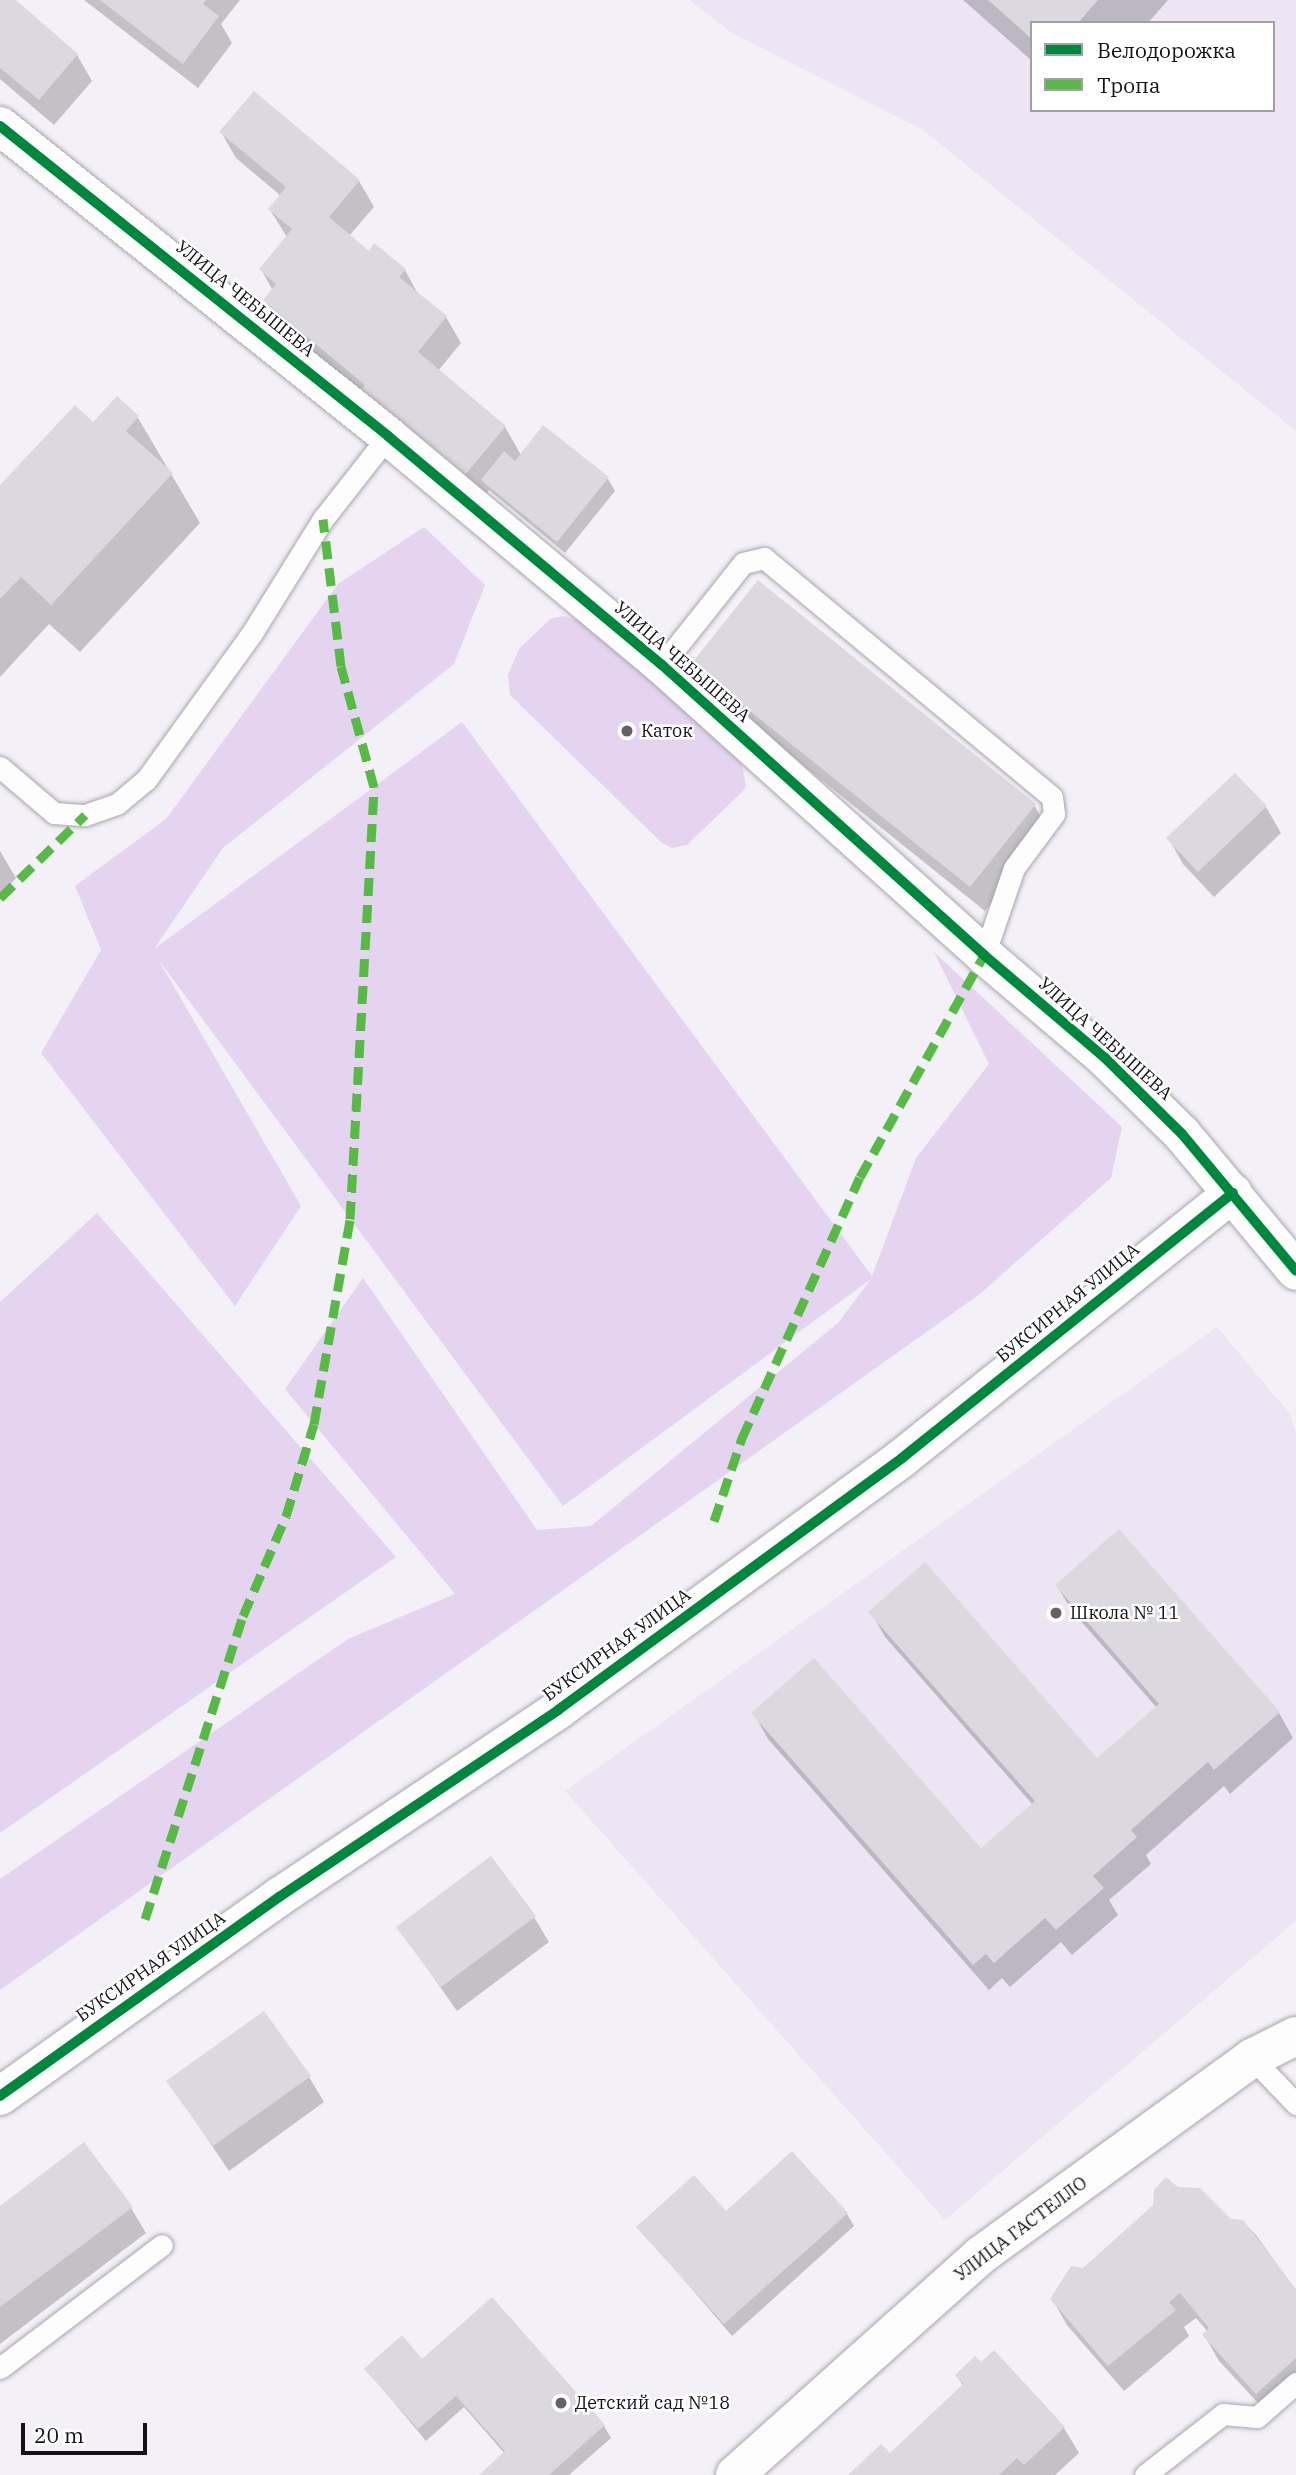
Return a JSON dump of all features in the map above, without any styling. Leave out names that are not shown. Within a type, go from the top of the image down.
[{"type":"street","name":"УЛИЦА ЧЕБЫШЕВА","points":[[0,126],[388,436],[662,666],[984,955],[1105,1058],[1233,1193],[1296,1271]]},
{"type":"street","name":"БУКСИРНАЯ УЛИЦА","points":[[0,2096],[279,1897],[558,1710],[816,1522],[902,1458],[1233,1193]]},
{"type":"street","name":"УЛИЦА ГАСТЕЛЛО","points":[[735,2475],[981,2255],[1252,2058],[1296,2036]]},
{"type":"lane","points":[[0,767],[54,813],[85,815],[117,804],[146,780],[252,633],[323,519],[388,436]]},
{"type":"lane","points":[[662,666],[743,563],[764,558],[1052,797],[1055,814],[1014,868],[984,955]]},
{"type":"lane","points":[[1252,2058],[1296,2104]]},
{"type":"lane","points":[[0,2368],[162,2245]]},
{"type":"lane","points":[[1145,2475],[1223,2414],[1257,2417],[1296,2383]]},
{"type":"shaded area","points":[[689,0],[1296,0],[1296,431],[923,130],[732,33]]},
{"type":"shaded area","points":[[424,527],[485,585],[454,664],[223,848],[154,949],[462,722],[872,1276],[916,1158],[989,1064],[934,952],[1122,1127],[1111,1178],[980,1294],[0,1990],[0,1879],[348,1639],[455,1594],[285,1389],[363,1278],[537,1530],[591,1526],[838,1323],[871,1279],[563,1506],[158,959],[301,1206],[235,1306],[41,1053],[101,950],[75,886],[166,819],[338,584]]},
{"type":"shaded area","name":"Каток","points":[[563,616],[589,623],[742,764],[746,786],[743,791],[687,845],[672,848],[662,843],[510,695],[508,675],[519,649],[550,619]]},
{"type":"shaded area","points":[[97,1213],[396,1557],[0,1833],[0,1302]]},
{"type":"shaded area","name":"Школа № 11","points":[[1217,1327],[1291,1415],[1296,1434],[1296,1921],[945,2220],[565,1791]]},
{"type":"building","points":[[0,0],[16,0],[78,54],[39,100],[0,68]]},
{"type":"building","points":[[100,0],[206,0],[203,4],[219,16],[183,64]]},
{"type":"building","points":[[988,0],[1098,0],[1080,21],[1030,21],[1030,37]]},
{"type":"building","points":[[254,91],[360,180],[329,217],[369,251],[374,243],[406,269],[399,277],[447,316],[418,352],[506,426],[460,481],[357,395],[365,385],[263,300],[276,284],[259,269],[292,229],[268,209],[286,187],[219,132]]},
{"type":"building","points":[[117,396],[139,416],[126,431],[173,473],[51,605],[21,577],[0,599],[0,485],[75,405],[93,422]]},
{"type":"building","points":[[543,425],[609,477],[557,542],[481,480],[504,451],[515,461]]},
{"type":"building","points":[[758,580],[1036,804],[970,887],[691,664]]},
{"type":"building","points":[[1235,773],[1267,806],[1198,872],[1166,838]]},
{"type":"building","points":[[1119,1529],[1280,1712],[1214,1770],[1208,1762],[1131,1830],[1137,1837],[1093,1876],[1104,1888],[1056,1930],[1045,1918],[994,1963],[986,1954],[973,1965],[751,1713],[814,1658],[981,1848],[1035,1801],[868,1612],[925,1562],[1097,1758],[1159,1704],[1055,1585]]},
{"type":"building","points":[[491,1856],[536,1916],[441,1987],[396,1927]]},
{"type":"building","points":[[264,2011],[311,2076],[213,2146],[166,2081]]},
{"type":"building","points":[[84,2142],[133,2207],[0,2307],[0,2206]]},
{"type":"building","points":[[792,2151],[848,2213],[724,2324],[636,2227],[694,2175],[726,2211]]},
{"type":"building","points":[[1166,2177],[1178,2187],[1200,2188],[1231,2219],[1243,2220],[1296,2289],[1296,2358],[1256,2394],[1202,2335],[1209,2328],[1180,2293],[1169,2302],[1176,2310],[1108,2366],[1050,2299],[1071,2266],[1083,2268],[1153,2205],[1154,2190]]},
{"type":"building","points":[[492,2297],[605,2425],[549,2475],[479,2475],[505,2451],[456,2396],[418,2429],[364,2369],[402,2335],[422,2359]]},
{"type":"building","points":[[994,2350],[1065,2427],[1024,2465],[1017,2458],[999,2475],[848,2475],[881,2444],[890,2453],[963,2384],[955,2375],[975,2356],[981,2362]]},
{"type":"marked path","points":[[145,1919],[243,1616],[286,1516],[314,1424],[350,1219],[374,787],[341,666],[323,519]]},
{"type":"marked path","points":[[0,898],[85,815]]},
{"type":"marked path","points":[[714,1521],[742,1438],[860,1177],[984,955]]},
{"type":"cycle path","points":[[0,126],[388,436],[662,665],[984,955],[1105,1058],[1182,1134],[1296,1271]]},
{"type":"cycle path","points":[[0,2096],[279,1897],[558,1710],[902,1458],[1233,1193]]},
{"type":"place","name":"Каток","points":[[627,731]]},
{"type":"place","name":"Школа № 11","points":[[1056,1613]]},
{"type":"place","name":"Детский сад №18","points":[[561,2403]]}]
